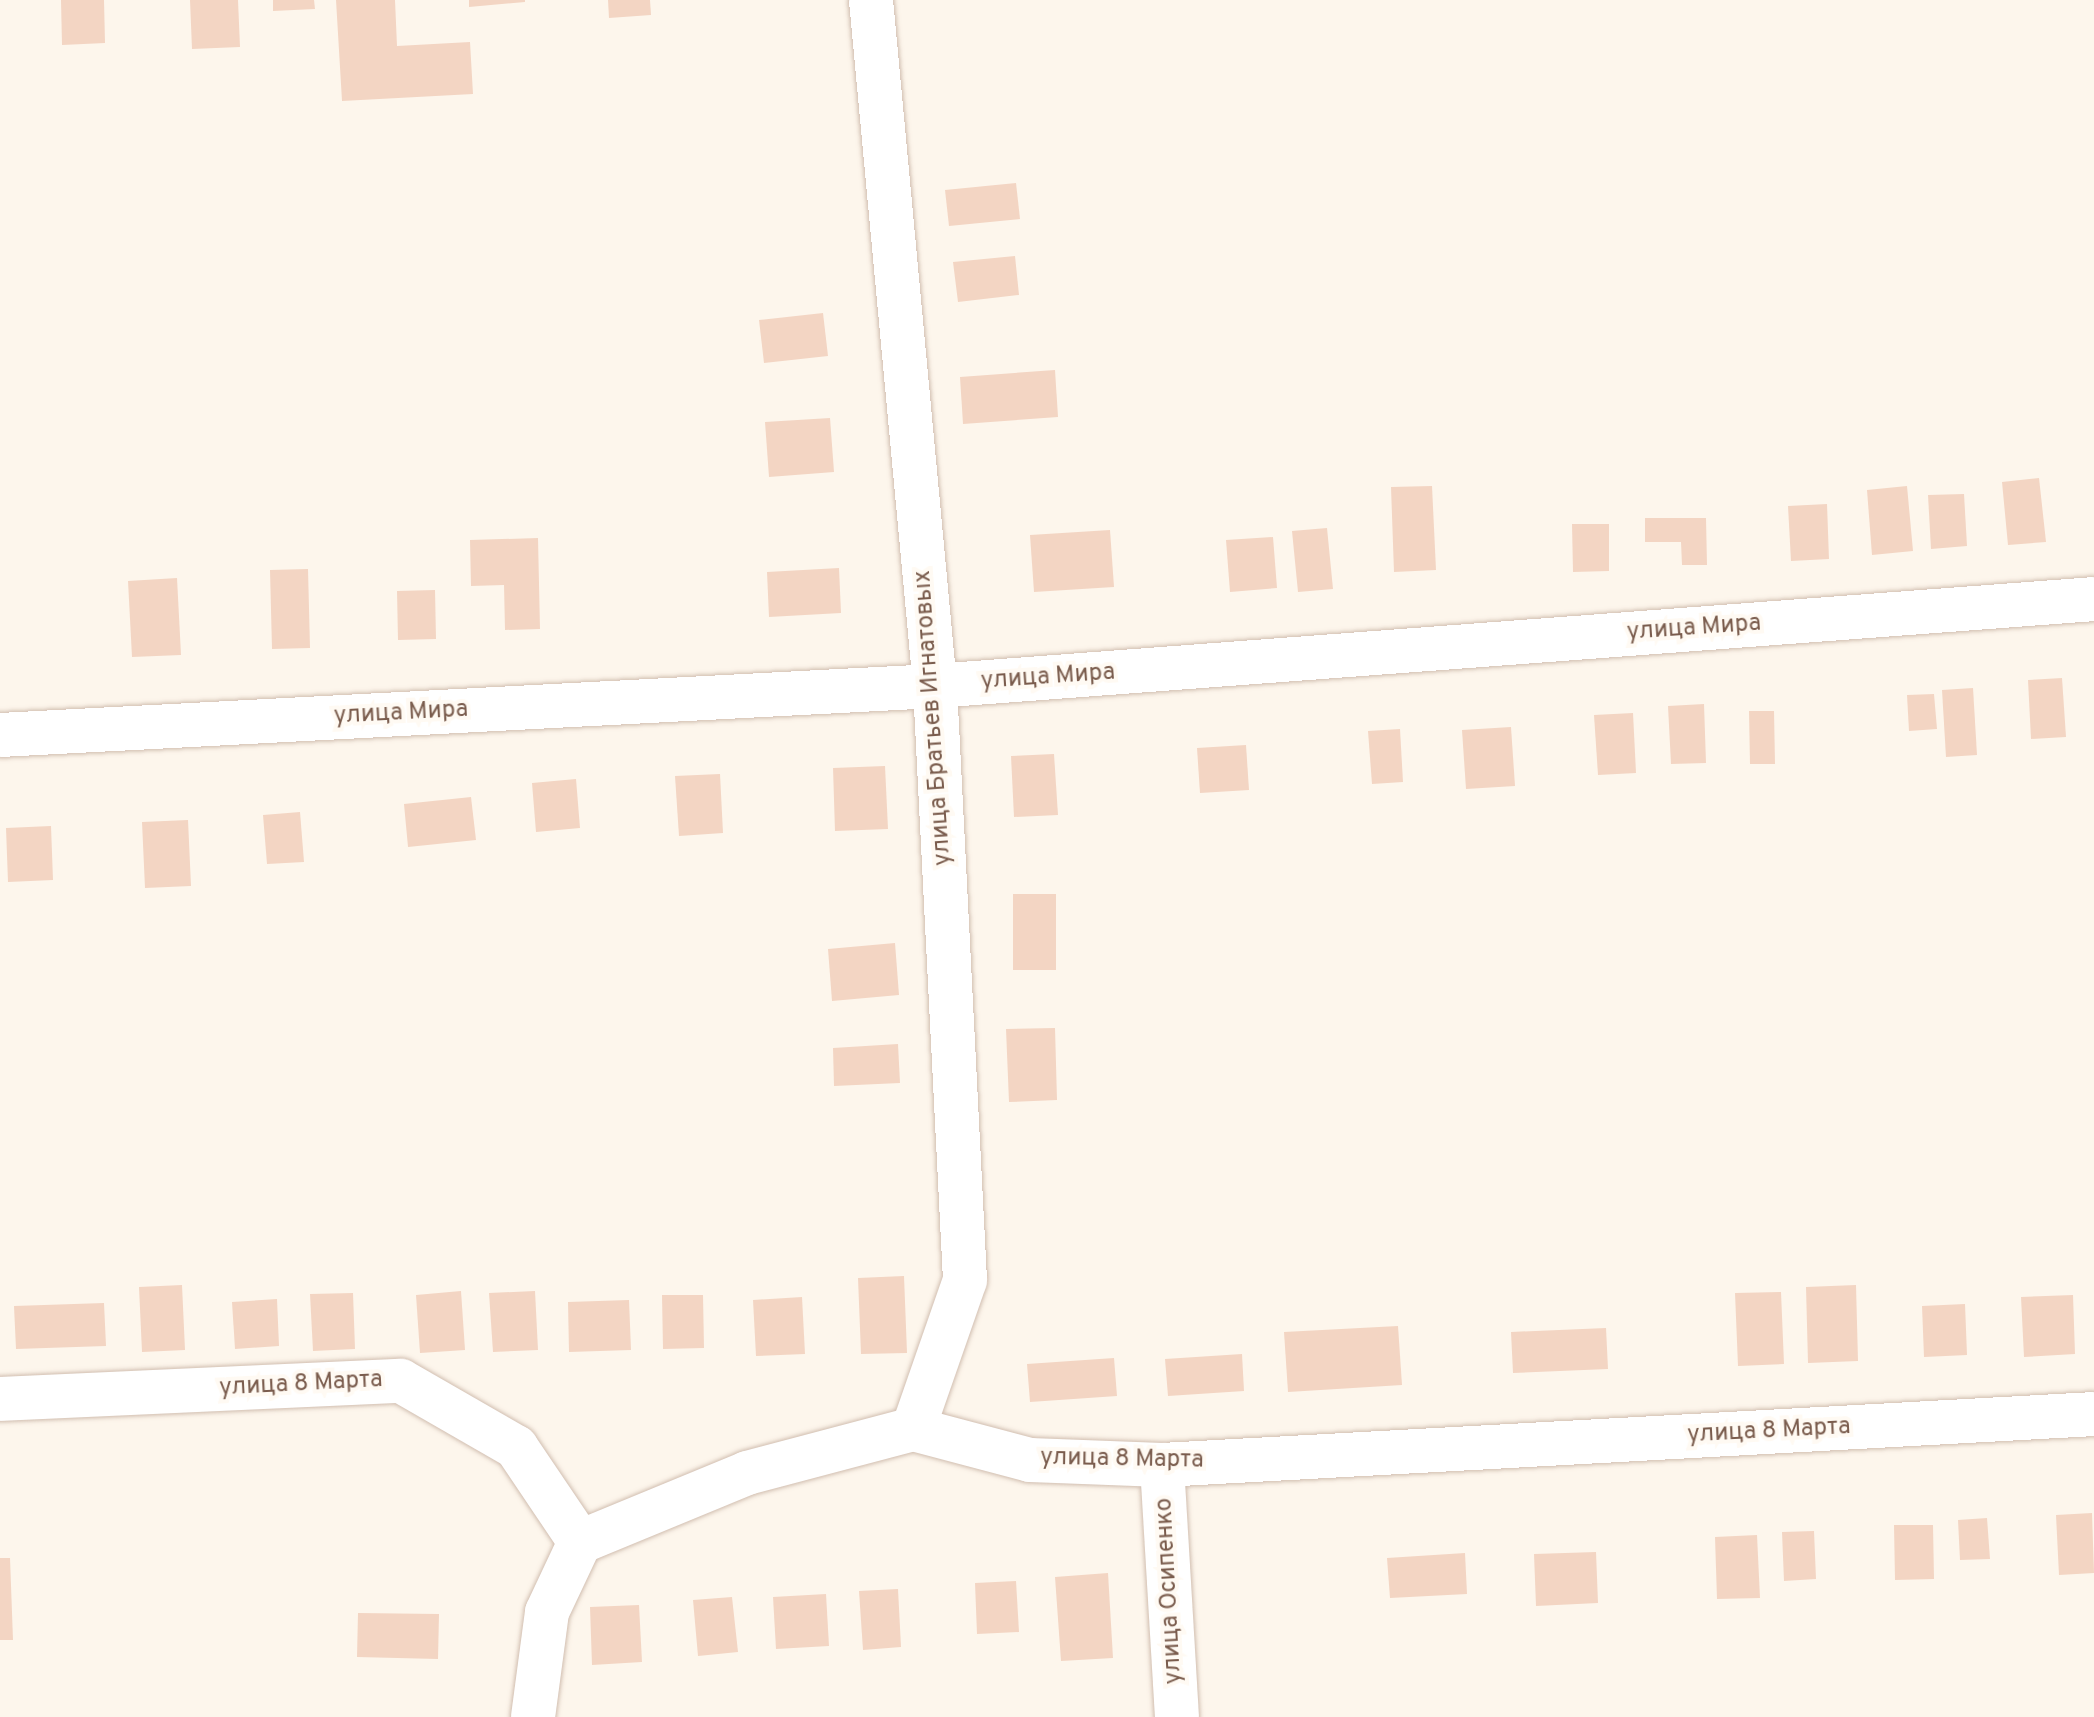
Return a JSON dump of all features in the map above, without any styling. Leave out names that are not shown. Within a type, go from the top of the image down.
[{"type":"street","name":"улица Братьев Игнатовых","points":[[871,0],[935,686],[965,1280],[913,1429]]},
{"type":"street","name":"улица Мира","points":[[0,735],[935,686],[2094,599]]},
{"type":"street","name":"улица 8 Марта","points":[[0,1399],[401,1381],[516,1447],[580,1542],[747,1473],[913,1429],[1030,1460],[1162,1465],[2094,1414]]},
{"type":"street","name":"улица Осипенко","points":[[1162,1465],[1177,1717]]},
{"type":"street","points":[[533,1717],[547,1612],[580,1542]]},
{"type":"building","points":[[61,0],[104,0],[105,43],[62,45]]},
{"type":"building","points":[[190,0],[238,0],[240,47],[192,49]]},
{"type":"building","points":[[273,0],[314,0],[315,9],[273,11]]},
{"type":"building","points":[[336,0],[395,0],[397,46],[470,42],[473,94],[342,101]]},
{"type":"building","points":[[469,0],[525,0],[525,2],[469,7]]},
{"type":"building","points":[[608,0],[650,0],[651,15],[609,18]]},
{"type":"building","points":[[1016,183],[1020,219],[949,226],[945,190]]},
{"type":"building","points":[[1015,256],[1019,295],[958,302],[953,262]]},
{"type":"building","points":[[823,313],[828,356],[764,363],[759,320]]},
{"type":"building","points":[[1055,370],[1058,417],[963,424],[960,377]]},
{"type":"building","points":[[830,418],[834,472],[769,477],[765,422]]},
{"type":"building","points":[[2039,478],[2046,542],[2008,545],[2002,482]]},
{"type":"building","points":[[1432,486],[1436,570],[1394,572],[1391,487]]},
{"type":"building","points":[[1907,486],[1913,551],[1872,555],[1867,490]]},
{"type":"building","points":[[1964,494],[1967,546],[1931,549],[1928,495]]},
{"type":"building","points":[[1827,504],[1829,559],[1791,561],[1788,506]]},
{"type":"building","points":[[1645,518],[1706,518],[1707,565],[1682,565],[1681,542],[1645,542]]},
{"type":"building","points":[[1572,524],[1609,524],[1609,571],[1573,572]]},
{"type":"building","points":[[1327,528],[1333,589],[1298,592],[1292,531]]},
{"type":"building","points":[[1110,530],[1114,587],[1034,592],[1030,535]]},
{"type":"building","points":[[1273,537],[1277,588],[1230,592],[1226,540]]},
{"type":"building","points":[[538,538],[540,629],[505,630],[504,585],[471,586],[470,540]]},
{"type":"building","points":[[839,568],[841,613],[769,617],[767,572]]},
{"type":"building","points":[[308,569],[310,648],[272,649],[270,570]]},
{"type":"building","points":[[177,578],[181,655],[132,657],[128,581]]},
{"type":"building","points":[[435,590],[436,639],[398,640],[397,591]]},
{"type":"building","points":[[2062,678],[2066,737],[2031,739],[2028,680]]},
{"type":"building","points":[[1973,688],[1977,755],[1946,757],[1942,690]]},
{"type":"building","points":[[1934,694],[1937,729],[1909,731],[1907,695]]},
{"type":"building","points":[[1704,704],[1706,763],[1671,764],[1668,706]]},
{"type":"building","points":[[1749,711],[1774,711],[1775,764],[1750,764]]},
{"type":"building","points":[[1633,713],[1636,773],[1598,775],[1594,715]]},
{"type":"building","points":[[1511,727],[1515,786],[1466,789],[1462,730]]},
{"type":"building","points":[[1400,729],[1403,782],[1372,784],[1368,731]]},
{"type":"building","points":[[1246,745],[1249,790],[1200,793],[1197,748]]},
{"type":"building","points":[[1054,754],[1058,815],[1014,817],[1011,756]]},
{"type":"building","points":[[885,766],[888,829],[835,831],[833,768]]},
{"type":"building","points":[[720,774],[723,833],[679,836],[675,776]]},
{"type":"building","points":[[576,779],[580,828],[536,832],[532,783]]},
{"type":"building","points":[[471,797],[476,840],[408,847],[404,804]]},
{"type":"building","points":[[300,812],[304,862],[267,864],[263,815]]},
{"type":"building","points":[[188,820],[191,886],[145,888],[142,822]]},
{"type":"building","points":[[51,826],[53,880],[8,882],[6,828]]},
{"type":"building","points":[[1013,894],[1056,894],[1056,970],[1013,970]]},
{"type":"building","points":[[895,943],[899,995],[832,1001],[828,949]]},
{"type":"building","points":[[1055,1028],[1057,1100],[1009,1102],[1006,1029]]},
{"type":"building","points":[[898,1044],[900,1083],[834,1086],[833,1048]]},
{"type":"building","points":[[904,1276],[907,1353],[861,1354],[858,1278]]},
{"type":"building","points":[[182,1285],[185,1350],[142,1352],[139,1287]]},
{"type":"building","points":[[1856,1285],[1858,1361],[1808,1363],[1806,1287]]},
{"type":"building","points":[[461,1291],[465,1350],[420,1353],[416,1295]]},
{"type":"building","points":[[535,1291],[538,1350],[493,1352],[489,1293]]},
{"type":"building","points":[[1781,1292],[1784,1364],[1738,1366],[1735,1293]]},
{"type":"building","points":[[353,1293],[355,1349],[313,1351],[310,1294]]},
{"type":"building","points":[[662,1295],[703,1295],[704,1348],[663,1349]]},
{"type":"building","points":[[2073,1295],[2075,1354],[2024,1357],[2021,1297]]},
{"type":"building","points":[[802,1297],[805,1354],[756,1356],[753,1300]]},
{"type":"building","points":[[277,1299],[279,1346],[235,1349],[232,1302]]},
{"type":"building","points":[[629,1300],[631,1350],[569,1352],[568,1302]]},
{"type":"building","points":[[104,1303],[106,1346],[16,1349],[14,1306]]},
{"type":"building","points":[[1965,1304],[1967,1355],[1924,1357],[1922,1306]]},
{"type":"building","points":[[1398,1326],[1402,1385],[1288,1392],[1284,1332]]},
{"type":"building","points":[[1606,1328],[1608,1369],[1513,1373],[1511,1332]]},
{"type":"building","points":[[1242,1354],[1244,1391],[1168,1396],[1165,1359]]},
{"type":"building","points":[[1114,1358],[1117,1396],[1030,1402],[1027,1364]]},
{"type":"building","points":[[2092,1513],[2094,1573],[2059,1575],[2056,1515]]},
{"type":"building","points":[[1987,1518],[1990,1559],[1960,1560],[1958,1520]]},
{"type":"building","points":[[1894,1525],[1933,1525],[1934,1579],[1895,1580]]},
{"type":"building","points":[[1814,1531],[1816,1579],[1784,1581],[1782,1532]]},
{"type":"building","points":[[1757,1535],[1760,1598],[1717,1599],[1715,1537]]},
{"type":"building","points":[[1596,1552],[1598,1603],[1536,1606],[1534,1554]]},
{"type":"building","points":[[1465,1553],[1467,1594],[1390,1598],[1387,1558]]},
{"type":"building","points":[[0,1558],[10,1558],[13,1640],[0,1640]]},
{"type":"building","points":[[1108,1573],[1113,1658],[1061,1661],[1055,1577]]},
{"type":"building","points":[[1016,1581],[1019,1632],[977,1634],[975,1583]]},
{"type":"building","points":[[898,1589],[901,1647],[863,1650],[859,1591]]},
{"type":"building","points":[[826,1594],[829,1646],[776,1649],[773,1597]]},
{"type":"building","points":[[732,1597],[738,1652],[698,1656],[693,1600]]},
{"type":"building","points":[[639,1605],[642,1662],[592,1665],[590,1607]]},
{"type":"building","points":[[358,1613],[439,1614],[438,1659],[357,1657]]}]
